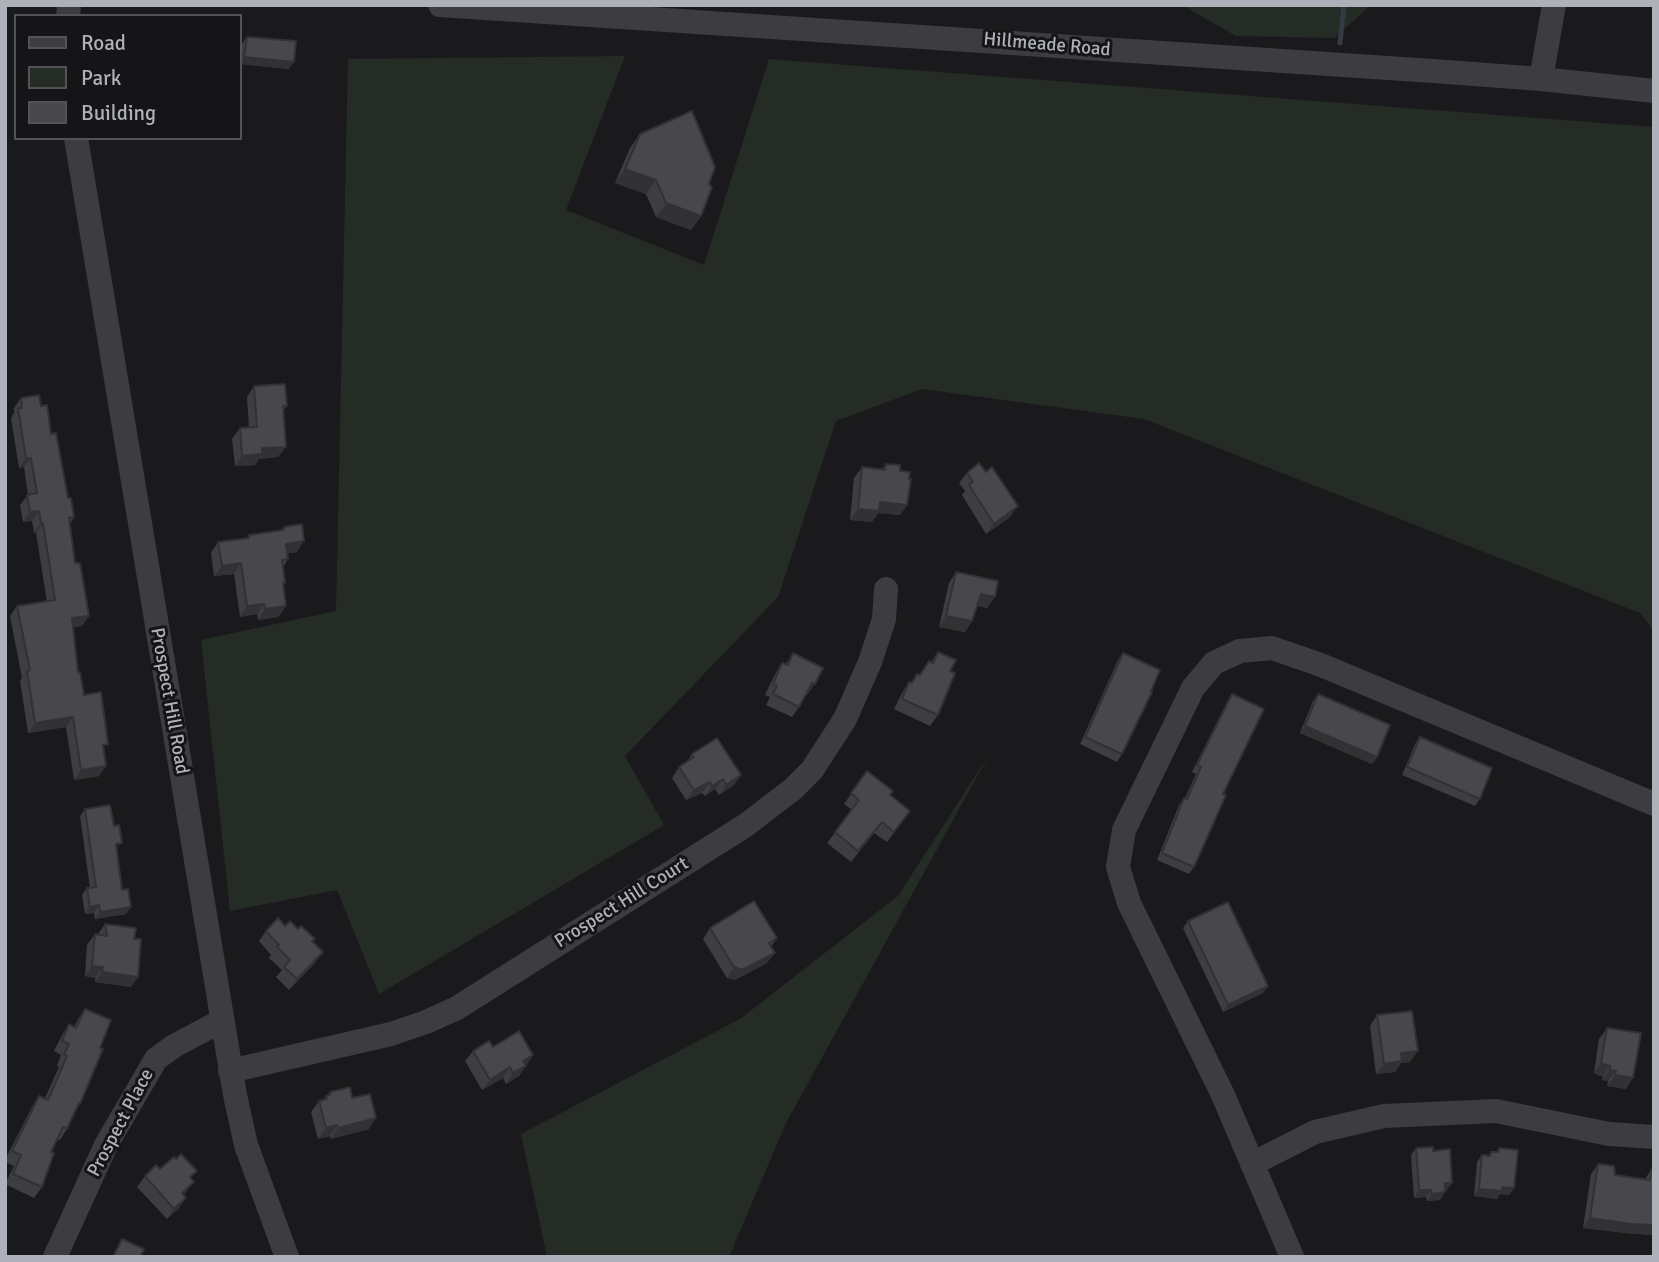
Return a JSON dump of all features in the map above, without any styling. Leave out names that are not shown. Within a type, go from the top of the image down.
[{"type":"street","name":"Hillmeade Road","points":[[440,5],[650,13],[1013,42],[1541,79],[1654,91]]},
{"type":"street","points":[[1541,79],[1554,5]]},
{"type":"street","name":"Prospect Hill Road","points":[[76,140],[230,1071],[246,1145],[287,1257]]},
{"type":"street","name":"Prospect Hill Court","points":[[230,1071],[391,1034],[457,1008],[746,825],[793,789],[812,770],[845,719],[870,662],[884,619],[886,589]]},
{"type":"street","points":[[1292,1257],[1223,1096],[1129,903],[1118,867],[1124,830],[1193,688],[1214,663],[1240,652],[1272,648],[1321,665],[1654,803]]},
{"type":"street","name":"Prospect Place","points":[[55,1257],[106,1145],[156,1059],[174,1046],[221,1021]]},
{"type":"street","points":[[1252,1164],[1315,1132],[1384,1116],[1496,1111],[1609,1134],[1654,1137]]},
{"type":"green space","points":[[1182,5],[1371,5],[1334,38],[1236,36]]},
{"type":"green space","points":[[625,56],[566,210],[704,265],[769,59],[1654,127],[1654,631],[1640,613],[1144,419],[922,389],[836,421],[778,597],[625,756],[664,825],[379,994],[337,890],[230,911],[201,640],[336,611],[348,59]]},
{"type":"green space","points":[[990,753],[786,1123],[729,1257],[547,1257],[521,1134],[740,1019],[898,896]]},
{"type":"building","points":[[247,37],[296,41],[294,62],[244,57]]},
{"type":"building","points":[[692,111],[715,167],[709,184],[712,187],[701,216],[666,203],[656,180],[625,169],[640,134]]},
{"type":"building","points":[[285,384],[287,406],[283,406],[286,447],[262,448],[262,454],[242,456],[240,428],[257,427],[254,386]]},
{"type":"building","points":[[39,395],[41,406],[47,405],[51,434],[56,433],[68,498],[71,498],[74,517],[69,518],[75,563],[80,563],[89,616],[72,618],[78,672],[84,695],[101,692],[108,744],[103,745],[106,766],[81,770],[73,717],[35,723],[27,671],[30,670],[17,606],[55,600],[43,523],[39,511],[30,512],[27,495],[37,493],[31,458],[26,458],[18,408],[22,408],[21,398]]},
{"type":"building","points":[[979,463],[986,472],[992,467],[1018,506],[994,524],[969,485],[973,482],[967,473]]},
{"type":"building","points":[[886,464],[900,465],[900,471],[910,472],[907,505],[880,502],[879,511],[858,509],[862,467],[885,470]]},
{"type":"building","points":[[302,524],[304,541],[286,544],[288,559],[282,560],[286,606],[265,609],[264,604],[247,606],[241,563],[222,566],[218,542],[249,538],[249,535],[284,530],[284,527]]},
{"type":"building","points":[[956,572],[998,581],[995,597],[981,594],[972,621],[946,616]]},
{"type":"building","points":[[938,652],[956,660],[950,671],[955,673],[938,715],[902,699],[909,682],[912,683],[917,674],[920,675],[929,661],[933,663]]},
{"type":"building","points":[[793,653],[823,668],[799,707],[773,694],[777,686],[773,684],[782,663],[788,665]]},
{"type":"building","points":[[1123,653],[1160,670],[1122,754],[1085,737]]},
{"type":"building","points":[[1232,694],[1264,709],[1223,794],[1226,795],[1194,867],[1162,853],[1184,798],[1187,799],[1201,767],[1197,765]]},
{"type":"building","points":[[1318,694],[1390,725],[1377,757],[1305,726]]},
{"type":"building","points":[[1420,737],[1492,768],[1480,799],[1407,767]]},
{"type":"building","points":[[717,738],[741,775],[726,785],[723,779],[712,786],[710,782],[694,790],[679,767],[694,757],[692,754]]},
{"type":"building","points":[[867,771],[893,791],[890,795],[910,811],[894,832],[882,822],[858,851],[835,832],[859,800],[851,793]]},
{"type":"building","points":[[110,805],[114,826],[119,825],[122,843],[116,844],[122,890],[128,889],[131,907],[100,912],[99,905],[90,907],[87,888],[96,887],[85,809]]},
{"type":"building","points":[[754,901],[777,938],[769,943],[775,953],[742,970],[734,967],[710,928]]},
{"type":"building","points":[[1228,902],[1268,986],[1228,1005],[1188,921]]},
{"type":"building","points":[[278,918],[285,926],[290,921],[298,929],[301,926],[315,939],[312,941],[323,952],[297,979],[284,967],[290,960],[266,931]]},
{"type":"building","points":[[105,924],[136,928],[134,939],[141,939],[138,977],[102,972],[103,967],[92,966],[95,934],[107,936]]},
{"type":"building","points":[[85,1009],[111,1020],[100,1048],[103,1049],[80,1104],[67,1129],[63,1127],[51,1152],[54,1153],[42,1187],[13,1174],[21,1155],[12,1151],[39,1096],[48,1100],[67,1056],[64,1055],[69,1044],[62,1041],[69,1024],[76,1028]]},
{"type":"building","points":[[1412,1011],[1418,1051],[1401,1053],[1402,1061],[1384,1064],[1377,1015]]},
{"type":"building","points":[[1607,1028],[1641,1033],[1633,1078],[1615,1075],[1616,1071],[1601,1063]]},
{"type":"building","points":[[519,1031],[533,1055],[523,1061],[526,1066],[513,1073],[510,1067],[490,1080],[473,1051],[489,1041],[493,1047]]},
{"type":"building","points":[[350,1087],[352,1098],[370,1094],[376,1118],[338,1128],[337,1125],[326,1128],[319,1101],[327,1099],[326,1096],[330,1095],[330,1092]]},
{"type":"building","points":[[1433,1147],[1433,1151],[1450,1149],[1452,1183],[1445,1183],[1445,1192],[1432,1194],[1431,1190],[1419,1190],[1416,1148]]},
{"type":"building","points":[[1499,1148],[1518,1150],[1514,1188],[1502,1187],[1502,1191],[1479,1189],[1482,1155],[1490,1156],[1491,1152],[1498,1152]]},
{"type":"building","points":[[181,1154],[197,1171],[190,1177],[194,1182],[182,1193],[186,1198],[174,1209],[145,1176],[156,1165],[160,1169]]},
{"type":"building","points":[[1598,1164],[1614,1166],[1615,1175],[1650,1180],[1651,1170],[1654,1170],[1654,1225],[1590,1218]]},
{"type":"building","points":[[122,1239],[144,1249],[140,1257],[113,1257]]},
{"type":"waterway","points":[[1340,43],[1344,5]]}]
